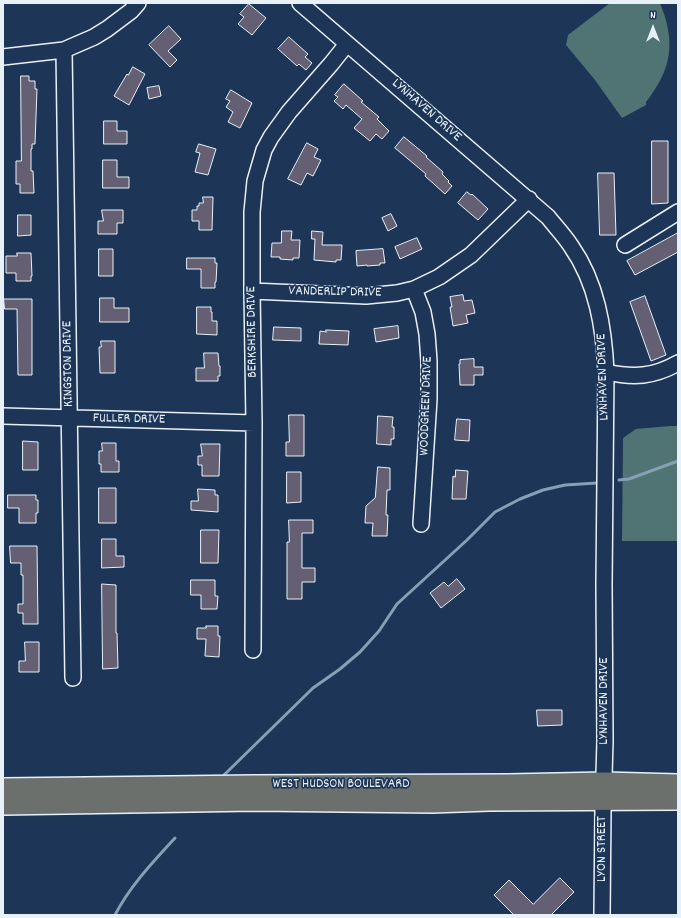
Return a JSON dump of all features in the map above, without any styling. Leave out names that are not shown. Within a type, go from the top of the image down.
[{"type":"main road","name":"WEST HUDSON BOULEVARD","points":[[3,788],[508,784],[604,791],[678,800]]},
{"type":"main road","name":"WEST HUDSON BOULEVARD","points":[[3,805],[255,801],[432,803],[604,791],[678,784]]},
{"type":"street","points":[[3,57],[64,50],[107,30],[131,11],[138,3]]},
{"type":"street","name":"LYNHAVEN DRIVE","points":[[300,3],[529,199],[548,217],[571,246],[590,282],[600,315],[605,346],[606,372],[604,791]]},
{"type":"street","name":"BERKSHIRE DRIVE","points":[[253,650],[254,423],[252,212],[255,181],[264,150],[271,136],[289,112],[347,44]]},
{"type":"street","name":"KINGSTON DRIVE","points":[[64,50],[73,678]]},
{"type":"street","name":"VANDERLIP DRIVE","points":[[252,291],[366,296],[397,294],[414,289],[439,277],[471,255],[529,199]]},
{"type":"street","points":[[625,245],[678,212]]},
{"type":"street","name":"WOODGREEN DRIVE","points":[[414,289],[423,312],[427,334],[429,361],[429,399],[421,524]]},
{"type":"street","points":[[606,372],[618,375],[651,375],[668,369],[678,363]]},
{"type":"street","name":"FULLER DRIVE","points":[[3,416],[254,423]]},
{"type":"street","name":"LYON STREET","points":[[602,915],[604,791]]},
{"type":"green space","points":[[610,3],[660,3],[668,30],[669,55],[666,66],[655,90],[646,102],[646,105],[622,118],[595,80],[566,45],[568,35]]},
{"type":"green space","points":[[678,426],[678,541],[622,541],[623,438],[636,429]]},
{"type":"building","points":[[249,4],[266,18],[252,35],[238,24],[244,17],[240,14]]},
{"type":"building","points":[[169,26],[181,39],[168,51],[177,60],[170,67],[149,45]]},
{"type":"building","points":[[289,37],[308,54],[305,57],[312,63],[306,70],[299,64],[297,66],[278,49]]},
{"type":"building","points":[[133,67],[145,74],[129,105],[114,96]]},
{"type":"building","points":[[21,76],[29,76],[29,81],[35,81],[35,89],[37,89],[35,144],[32,144],[31,149],[31,171],[33,171],[34,193],[20,193],[20,184],[16,184],[16,161],[21,161]]},
{"type":"building","points":[[344,84],[363,101],[361,102],[379,117],[377,119],[389,131],[382,139],[376,134],[370,141],[354,128],[362,119],[346,105],[343,109],[334,101],[338,97],[335,95]]},
{"type":"building","points":[[159,86],[161,96],[149,99],[147,88]]},
{"type":"building","points":[[231,90],[252,103],[240,128],[228,122],[233,112],[226,107],[230,101],[226,99]]},
{"type":"building","points":[[104,121],[117,121],[117,131],[127,131],[127,144],[104,144]]},
{"type":"building","points":[[404,137],[427,156],[426,157],[443,172],[442,174],[452,186],[445,194],[425,176],[426,174],[395,148]]},
{"type":"building","points":[[652,141],[668,141],[668,203],[652,204]]},
{"type":"building","points":[[307,143],[318,149],[314,157],[321,160],[313,176],[307,173],[301,185],[288,179]]},
{"type":"building","points":[[199,144],[216,149],[208,175],[195,172],[200,153],[196,152]]},
{"type":"building","points":[[103,160],[117,160],[117,177],[129,177],[129,188],[103,188]]},
{"type":"building","points":[[598,173],[614,173],[616,235],[600,235]]},
{"type":"building","points":[[467,192],[471,195],[472,194],[488,209],[478,220],[458,203]]},
{"type":"building","points":[[203,197],[213,197],[212,230],[199,230],[199,221],[192,221],[192,210],[197,210],[199,203],[203,203]]},
{"type":"building","points":[[102,210],[123,210],[123,223],[117,223],[117,234],[98,234],[98,221],[103,221]]},
{"type":"building","points":[[391,214],[397,226],[388,231],[382,218]]},
{"type":"building","points":[[18,215],[31,215],[31,235],[18,236]]},
{"type":"building","points":[[282,231],[292,231],[291,240],[300,240],[299,258],[293,258],[293,260],[280,259],[280,257],[271,257],[272,243],[281,243]]},
{"type":"building","points":[[312,231],[323,232],[322,245],[342,245],[341,260],[336,260],[336,262],[314,260],[315,239],[312,239]]},
{"type":"building","points":[[678,233],[678,252],[635,275],[627,261]]},
{"type":"building","points":[[417,238],[422,249],[400,259],[395,247]]},
{"type":"building","points":[[99,249],[113,249],[113,276],[99,276]]},
{"type":"building","points":[[383,249],[385,263],[380,263],[380,265],[357,266],[356,251]]},
{"type":"building","points":[[17,253],[31,253],[31,281],[16,281],[16,273],[6,273],[6,256],[17,256]]},
{"type":"building","points":[[187,258],[215,258],[215,263],[217,263],[215,288],[201,288],[201,269],[187,269]]},
{"type":"building","points":[[463,295],[464,301],[472,300],[475,313],[466,315],[468,323],[453,326],[450,297]]},
{"type":"building","points":[[645,296],[666,355],[651,361],[630,302]]},
{"type":"building","points":[[100,298],[114,298],[114,308],[129,308],[129,322],[100,322]]},
{"type":"building","points":[[4,299],[32,299],[32,375],[18,375],[17,309],[5,309]]},
{"type":"building","points":[[197,307],[211,307],[212,321],[217,321],[217,335],[197,334]]},
{"type":"building","points":[[398,326],[399,338],[376,342],[374,329]]},
{"type":"building","points":[[274,327],[301,328],[301,341],[273,340]]},
{"type":"building","points":[[326,330],[349,331],[348,345],[319,344],[320,331],[326,332]]},
{"type":"building","points":[[101,341],[115,341],[115,373],[100,373],[99,347],[101,347]]},
{"type":"building","points":[[204,353],[218,353],[220,376],[218,376],[218,381],[196,381],[196,368],[204,368]]},
{"type":"building","points":[[474,359],[474,367],[483,367],[483,375],[474,375],[474,385],[460,385],[460,360]]},
{"type":"building","points":[[289,415],[304,415],[304,456],[286,456],[286,442],[289,442]]},
{"type":"building","points":[[378,416],[393,417],[392,427],[394,427],[394,439],[391,439],[391,445],[377,444]]},
{"type":"building","points":[[457,419],[470,420],[469,441],[455,440]]},
{"type":"building","points":[[23,441],[38,442],[38,470],[23,470]]},
{"type":"building","points":[[102,443],[116,443],[116,461],[119,461],[119,472],[101,472],[101,464],[99,464],[99,451],[102,451]]},
{"type":"building","points":[[201,444],[220,444],[219,476],[202,476],[202,465],[198,465],[198,456],[202,456]]},
{"type":"building","points":[[378,467],[390,468],[390,490],[387,490],[387,536],[372,536],[373,523],[365,523],[366,506],[375,498]]},
{"type":"building","points":[[456,470],[468,471],[466,499],[452,499],[453,476],[455,477]]},
{"type":"building","points":[[287,472],[301,472],[301,502],[287,503]]},
{"type":"building","points":[[99,488],[116,488],[116,523],[99,523]]},
{"type":"building","points":[[198,489],[215,490],[215,495],[218,495],[218,512],[191,510],[191,501],[198,501]]},
{"type":"building","points":[[8,495],[36,495],[36,500],[38,500],[38,513],[36,513],[36,523],[19,523],[19,508],[8,508]]},
{"type":"building","points":[[289,520],[313,520],[313,533],[302,533],[302,568],[315,568],[315,582],[302,582],[302,599],[287,599],[287,542],[289,542]]},
{"type":"building","points":[[201,530],[219,530],[218,563],[201,563]]},
{"type":"building","points":[[102,539],[116,539],[116,556],[124,556],[124,567],[102,568]]},
{"type":"building","points":[[10,546],[37,546],[38,624],[23,624],[23,613],[18,613],[18,604],[23,604],[23,575],[21,575],[21,563],[11,563]]},
{"type":"building","points":[[457,579],[465,589],[441,608],[430,593],[444,582],[448,586]]},
{"type":"building","points":[[191,580],[215,580],[215,596],[218,596],[217,609],[201,609],[201,595],[191,595]]},
{"type":"building","points":[[102,584],[116,585],[118,668],[103,669]]},
{"type":"building","points":[[206,626],[218,626],[218,636],[220,636],[219,657],[205,656],[206,639],[197,639],[197,628],[206,628]]},
{"type":"building","points":[[25,642],[39,642],[39,672],[19,672],[19,661],[25,661]]},
{"type":"building","points":[[537,710],[562,710],[562,725],[538,726]]},
{"type":"building","points":[[560,878],[574,892],[551,915],[514,915],[494,895],[509,880],[533,904]]},
{"type":"waterway","points":[[619,480],[629,479],[678,461]]},
{"type":"waterway","points":[[223,776],[313,688],[340,669],[360,652],[379,631],[397,604],[467,540],[495,512],[520,499],[543,490],[565,485],[597,483]]},
{"type":"waterway","points":[[115,915],[135,884],[175,838]]}]
